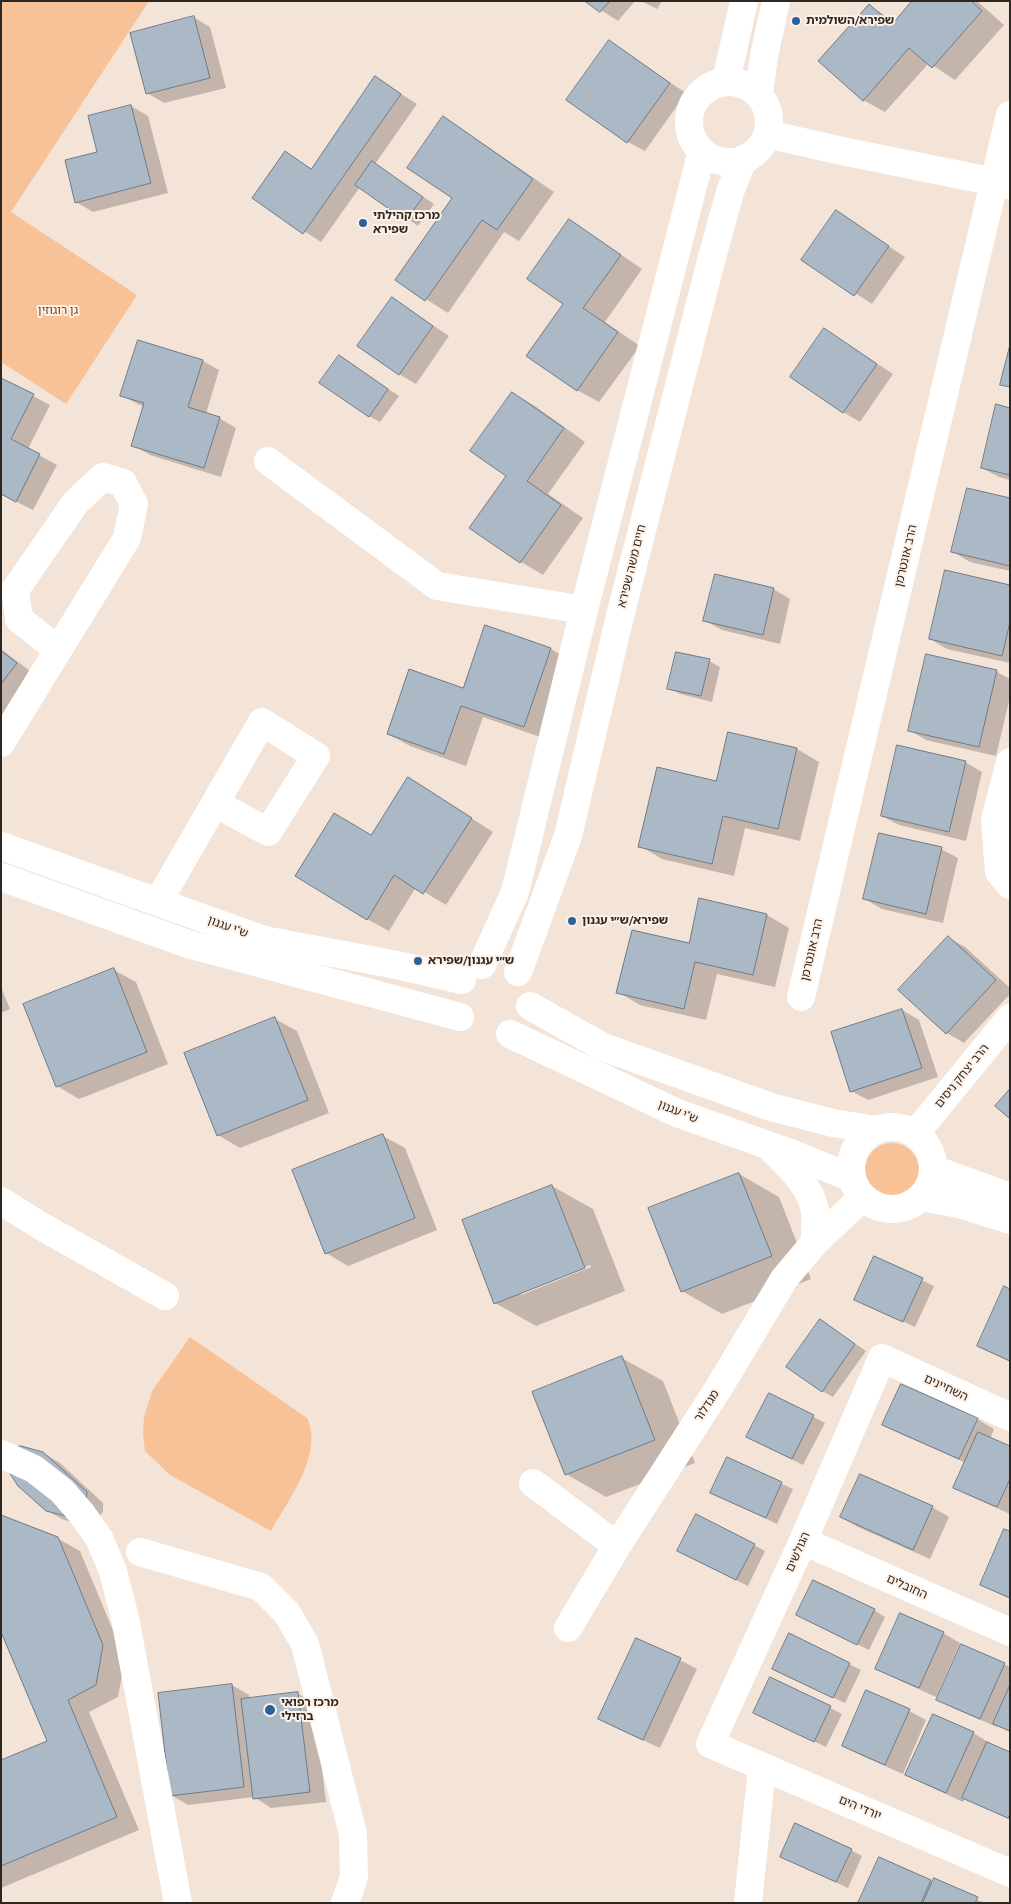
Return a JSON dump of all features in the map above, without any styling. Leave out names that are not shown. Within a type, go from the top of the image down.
[{"type":"street","points":[[726,81],[744,1]]},
{"type":"street","points":[[759,94],[764,56],[776,1]]},
{"type":"street","points":[[726,81],[738,82],[759,94],[765,103],[768,113],[767,134],[762,145],[754,154],[732,162],[711,158],[702,151],[694,141],[689,128],[689,115],[694,102],[702,92],[713,85],[726,81]]},
{"type":"street","name":"הרב אונטרמן","points":[[801,997],[1002,183],[1010,115]]},
{"type":"street","points":[[767,134],[1002,183]]},
{"type":"street","points":[[472,972],[494,963],[507,965],[518,972],[526,982],[530,994],[530,1006],[527,1017],[520,1027],[483,1030],[456,1005],[456,993],[472,972],[515,892],[584,610],[702,151]]},
{"type":"street","name":"חיים משה שפירא","points":[[518,972],[568,836],[620,616],[710,262],[730,192],[743,159]]},
{"type":"street","points":[[268,460],[437,586],[584,610]]},
{"type":"street","points":[[1,743],[128,538],[134,504],[123,483],[103,477],[76,502],[15,590],[19,619],[58,650]]},
{"type":"street","points":[[1010,762],[996,820],[999,872],[1010,884]]},
{"type":"street","points":[[158,902],[215,803]]},
{"type":"street","name":"ש\"י עגנון","points":[[1,846],[264,940],[397,966],[472,972]]},
{"type":"street","name":"ש\"י עגנון","points":[[1,877],[188,944],[483,1030],[677,1114],[768,1145],[857,1187]]},
{"type":"street","points":[[530,1006],[603,1047],[734,1094],[780,1110],[833,1123],[876,1130]]},
{"type":"street","name":"הרב יצחק ניסים","points":[[915,1134],[1010,1018]]},
{"type":"street","points":[[890,1127],[903,1128],[915,1134],[925,1144],[931,1155],[932,1179],[921,1197],[910,1204],[898,1208],[885,1208],[873,1204],[857,1187],[851,1166],[858,1144],[876,1130],[890,1127]]},
{"type":"street","points":[[768,1145],[791,1168],[811,1198],[815,1211],[815,1242]]},
{"type":"street","points":[[933,1169],[1010,1197]]},
{"type":"street","name":"מגדלור","points":[[568,1628],[617,1546],[718,1389],[784,1279],[857,1187]]},
{"type":"street","points":[[921,1197],[968,1206],[1010,1220]]},
{"type":"street","points":[[1,1201],[41,1226],[165,1296]]},
{"type":"street","name":"השחיינים","points":[[882,1358],[1010,1417]]},
{"type":"street","name":"הגולשים","points":[[710,1744],[803,1541],[882,1358]]},
{"type":"street","points":[[1,1454],[34,1468],[62,1491],[99,1538],[113,1571],[124,1618],[178,1903]]},
{"type":"street","points":[[533,1483],[617,1546]]},
{"type":"street","name":"החובלים","points":[[803,1541],[1010,1632]]},
{"type":"street","points":[[140,1552],[261,1587],[287,1612],[305,1644],[353,1834],[354,1877],[345,1903]]},
{"type":"street","name":"יורדי הים","points":[[710,1744],[1010,1873]]},
{"type":"street","points":[[748,1903],[762,1767]]},
{"type":"green space","name":"גן רוגוזין","points":[[1,1],[149,1],[11,212],[137,295],[66,404],[1,362]]},
{"type":"green space","points":[[887,1143],[897,1143],[907,1147],[915,1155],[919,1170],[915,1185],[907,1193],[897,1197],[887,1197],[877,1193],[869,1185],[865,1175],[865,1165],[869,1155],[877,1147]]},
{"type":"green space","points":[[190,1337],[307,1418],[311,1432],[308,1461],[302,1476],[271,1531],[170,1475],[145,1451],[144,1417],[152,1391]]},
{"type":"building","points":[[585,1],[610,1],[600,12]]},
{"type":"building","points":[[912,1],[971,1],[982,11],[932,68],[909,48],[863,101],[818,61],[869,4],[892,24]]},
{"type":"building","points":[[194,16],[210,78],[146,94],[130,33]]},
{"type":"building","points":[[609,40],[670,83],[627,143],[566,100]]},
{"type":"building","points":[[375,76],[401,94],[303,234],[252,198],[285,151],[311,169]]},
{"type":"building","points":[[131,105],[151,183],[75,203],[65,160],[97,152],[88,116]]},
{"type":"building","points":[[443,116],[533,179],[497,230],[482,220],[425,301],[395,280],[452,198],[407,168]]},
{"type":"building","points":[[372,161],[423,197],[406,221],[355,185]]},
{"type":"building","points":[[836,210],[889,246],[854,296],[801,260]]},
{"type":"building","points":[[569,219],[621,255],[583,308],[618,332],[577,391],[526,356],[563,304],[527,279]]},
{"type":"building","points":[[392,297],[433,326],[399,375],[357,346]]},
{"type":"building","points":[[824,328],[877,364],[843,413],[790,377]]},
{"type":"building","points":[[138,340],[203,360],[188,407],[220,417],[204,468],[131,446],[144,403],[120,396]]},
{"type":"building","points":[[1010,345],[1010,387],[1000,385]]},
{"type":"building","points":[[339,355],[388,389],[369,417],[319,383]]},
{"type":"building","points":[[1,378],[34,394],[11,439],[40,454],[16,502],[1,494]]},
{"type":"building","points":[[512,392],[564,428],[527,481],[561,505],[520,563],[469,528],[506,476],[470,451]]},
{"type":"building","points":[[996,404],[1010,408],[1010,475],[981,468]]},
{"type":"building","points":[[967,488],[1010,498],[1010,566],[951,552]]},
{"type":"building","points":[[945,570],[1010,585],[1010,622],[1002,656],[929,639]]},
{"type":"building","points":[[715,574],[774,588],[763,635],[703,621]]},
{"type":"building","points":[[485,625],[551,648],[524,727],[461,706],[444,754],[387,734],[409,669],[463,688]]},
{"type":"building","points":[[1,651],[17,663],[1,684]]},
{"type":"building","points":[[676,652],[710,659],[701,696],[667,689]]},
{"type":"building","points":[[926,654],[997,670],[979,747],[908,731]]},
{"type":"building","points":[[728,732],[797,748],[778,829],[723,816],[712,864],[638,847],[657,767],[716,781]]},
{"type":"building","points":[[897,745],[966,761],[949,832],[881,816]]},
{"type":"building","points":[[408,777],[472,818],[423,894],[394,875],[367,920],[295,876],[334,813],[371,835]]},
{"type":"building","points":[[879,833],[942,847],[926,914],[863,899]]},
{"type":"building","points":[[699,898],[767,914],[753,975],[695,962],[684,1009],[616,993],[632,930],[689,943]]},
{"type":"building","points":[[948,936],[996,980],[946,1034],[898,990]]},
{"type":"building","points":[[114,968],[147,1052],[56,1087],[23,1004]]},
{"type":"building","points":[[902,1009],[922,1068],[850,1092],[831,1032]]},
{"type":"building","points":[[275,1017],[308,1100],[217,1136],[184,1053]]},
{"type":"building","points":[[1010,1089],[1010,1119],[995,1106]]},
{"type":"building","points":[[383,1134],[415,1218],[325,1254],[292,1170]]},
{"type":"building","points":[[739,1173],[772,1256],[681,1292],[648,1208]]},
{"type":"building","points":[[552,1185],[585,1268],[494,1304],[462,1220]]},
{"type":"building","points":[[874,1256],[923,1278],[903,1322],[854,1300]]},
{"type":"building","points":[[1004,1286],[1010,1289],[1010,1361],[977,1346]]},
{"type":"building","points":[[820,1319],[855,1344],[822,1392],[786,1367]]},
{"type":"building","points":[[622,1356],[655,1440],[565,1475],[532,1392]]},
{"type":"building","points":[[901,1384],[978,1418],[959,1459],[882,1425]]},
{"type":"building","points":[[769,1393],[814,1415],[792,1459],[746,1437]]},
{"type":"building","points":[[978,1432],[1010,1446],[1010,1479],[997,1507],[953,1488]]},
{"type":"building","points":[[21,1446],[43,1452],[87,1492],[86,1502],[66,1516],[46,1511],[18,1486],[9,1472],[11,1449]]},
{"type":"building","points":[[727,1457],[782,1482],[766,1518],[710,1493]]},
{"type":"building","points":[[860,1474],[933,1506],[913,1550],[840,1517]]},
{"type":"building","points":[[696,1514],[755,1544],[736,1580],[677,1551]]},
{"type":"building","points":[[1,1515],[58,1537],[103,1645],[96,1685],[68,1700],[117,1817],[1,1866],[1,1760],[47,1741],[1,1632]]},
{"type":"building","points":[[1004,1529],[1010,1531],[1010,1598],[980,1585]]},
{"type":"building","points":[[813,1580],[875,1609],[857,1645],[796,1615]]},
{"type":"building","points":[[900,1613],[944,1632],[919,1688],[875,1669]]},
{"type":"building","points":[[789,1633],[850,1663],[833,1698],[772,1669]]},
{"type":"building","points":[[636,1638],[681,1658],[643,1740],[598,1719]]},
{"type":"building","points":[[961,1644],[1005,1663],[980,1719],[936,1700]]},
{"type":"building","points":[[770,1677],[831,1706],[814,1742],[753,1713]]},
{"type":"building","points":[[232,1684],[244,1787],[170,1796],[158,1693]]},
{"type":"building","points":[[1010,1685],[1010,1731],[993,1724]]},
{"type":"building","points":[[866,1690],[910,1709],[885,1765],[842,1746]]},
{"type":"building","points":[[298,1692],[310,1792],[253,1799],[241,1699]]},
{"type":"building","points":[[933,1714],[974,1732],[946,1793],[905,1775]]},
{"type":"building","points":[[987,1742],[1010,1752],[1010,1814],[1008,1818],[962,1798]]},
{"type":"building","points":[[795,1823],[852,1849],[836,1882],[780,1857]]},
{"type":"building","points":[[879,1857],[931,1880],[921,1903],[858,1903]]},
{"type":"building","points":[[934,1878],[978,1897],[975,1903],[923,1903]]},
{"type":"place","name":"שפירא/השולמית","points":[[796,21]]},
{"type":"place","name":"מרכז קהילתי שפירא","points":[[363,223]]},
{"type":"place","name":"שפירא/ש״י עגנון","points":[[572,921]]},
{"type":"place","name":"ש״י עגנון/שפירא","points":[[418,961]]},
{"type":"place","name":"מרכז רפואי ברזילי","points":[[270,1710]]}]
